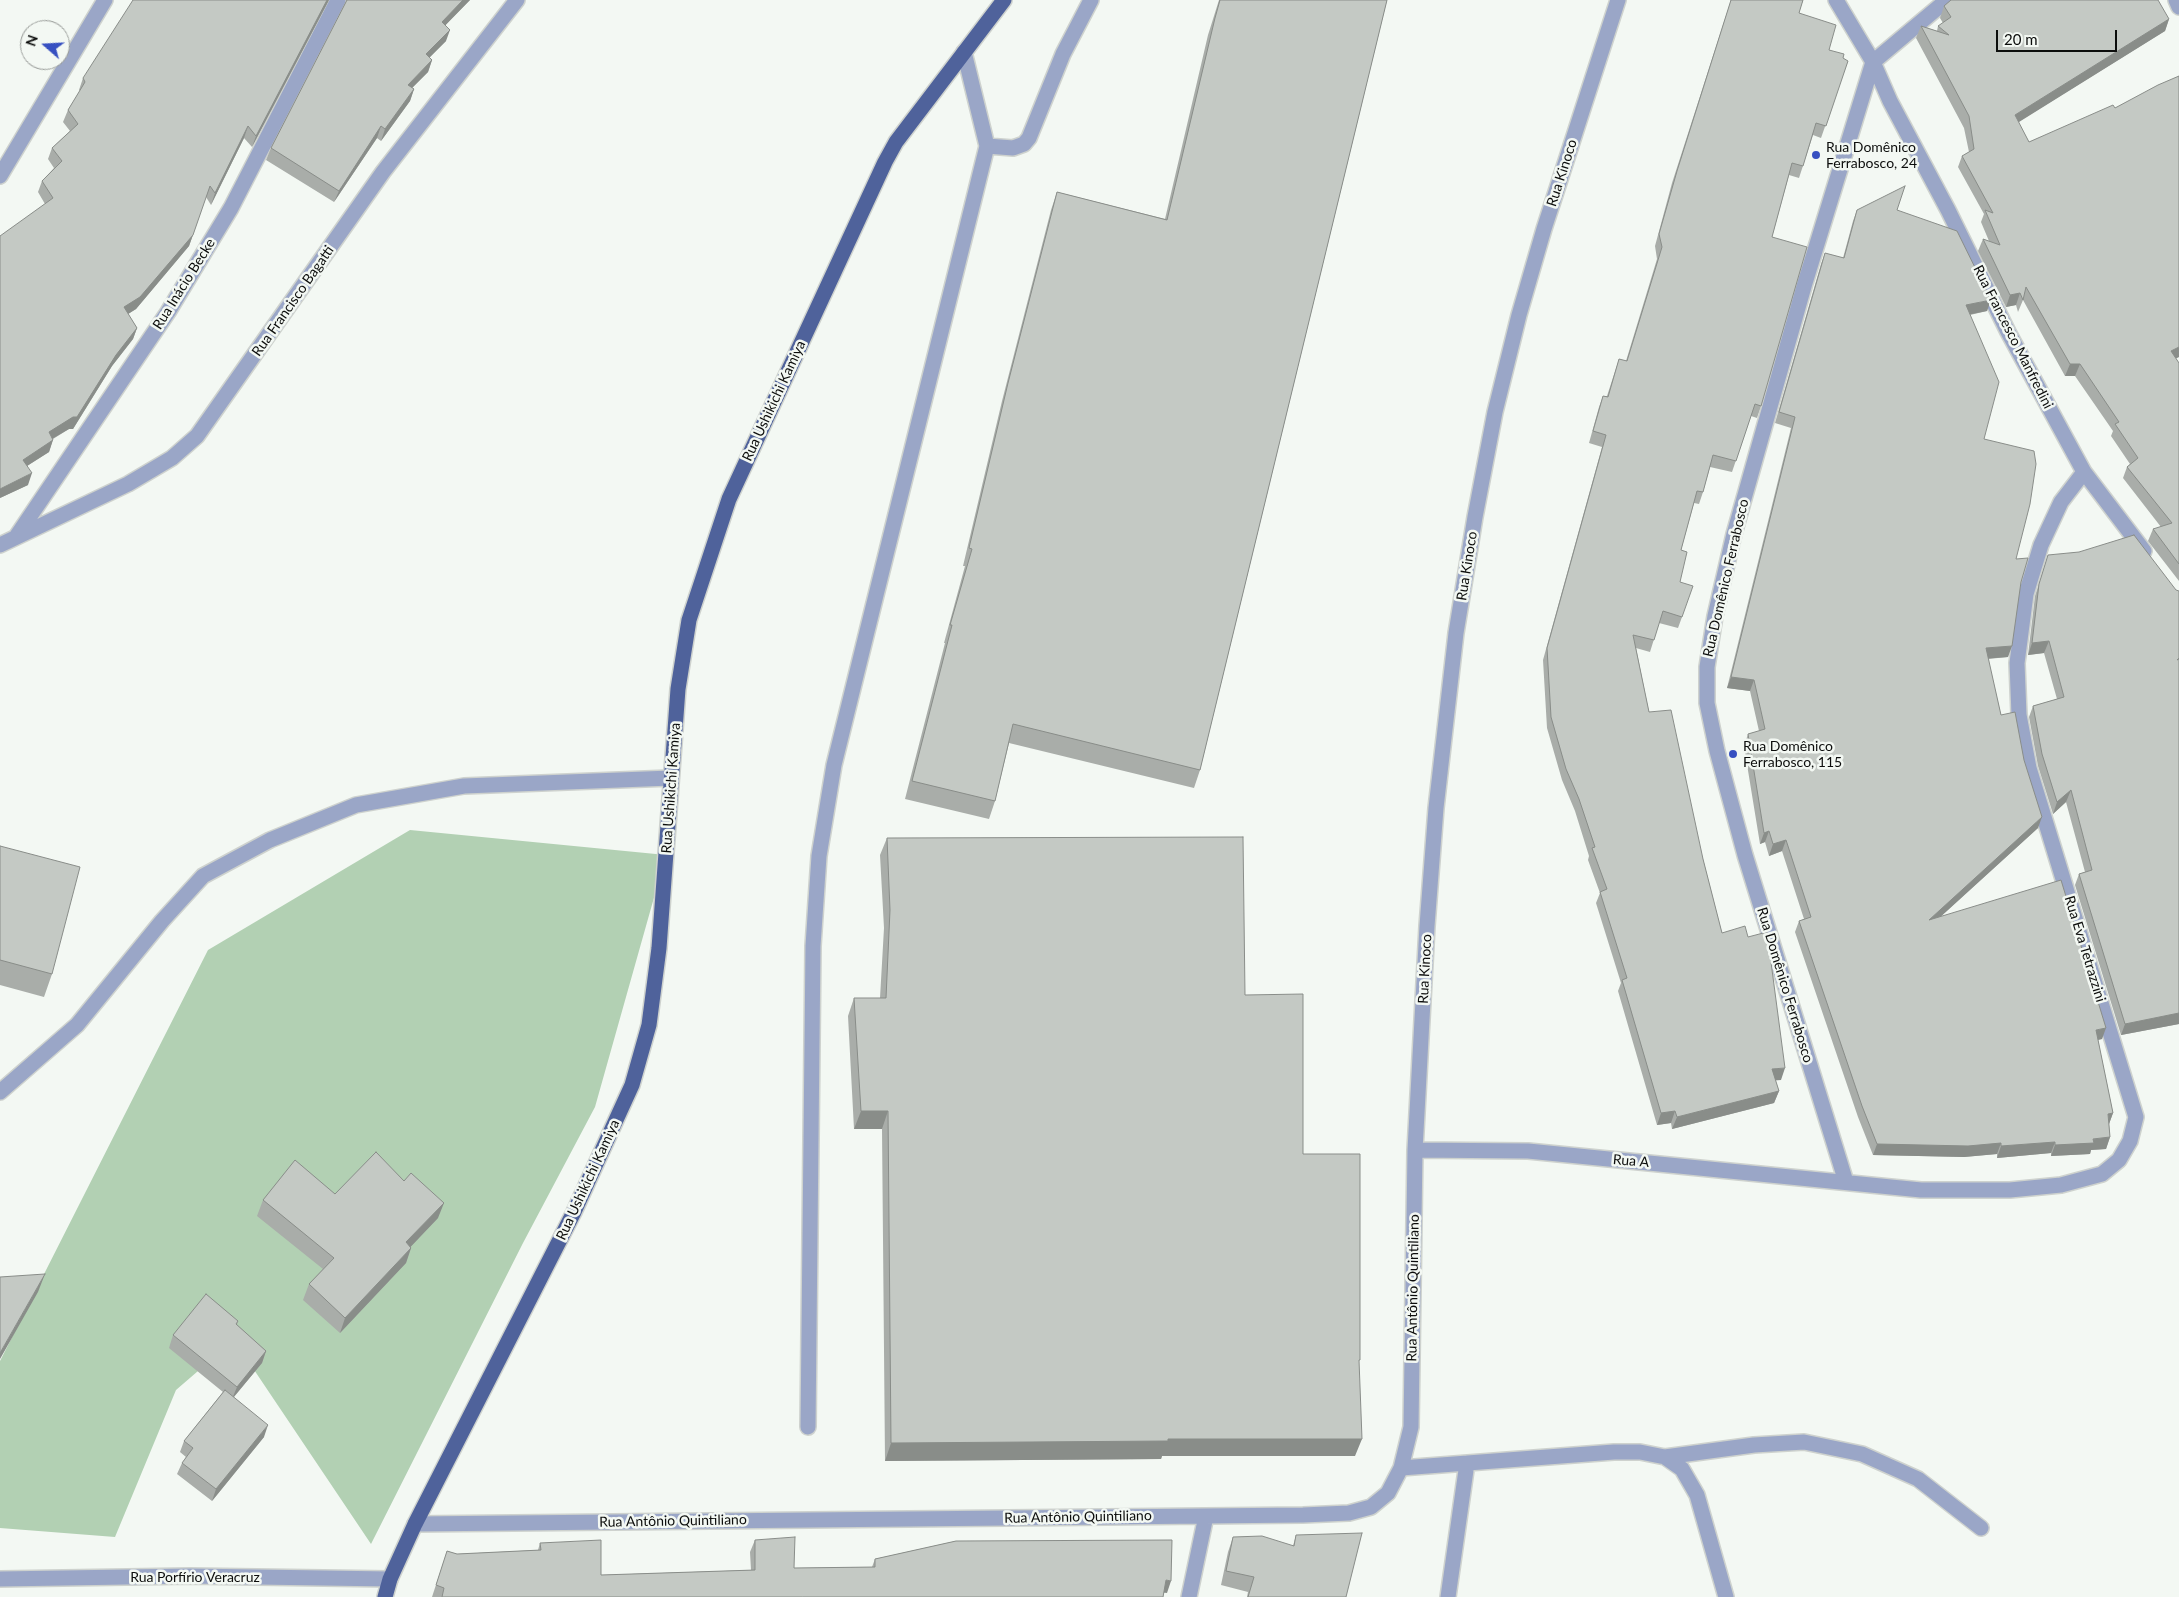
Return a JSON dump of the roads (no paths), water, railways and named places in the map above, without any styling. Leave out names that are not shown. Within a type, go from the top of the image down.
[{"type":"main road","name":"Rua Ushikichi Kamiya","points":[[385,1597],[390,1579],[415,1524],[570,1220],[632,1085],[650,1025],[660,948],[678,689],[690,620],[729,500],[885,162],[896,142],[1004,0]]},
{"type":"street","points":[[0,176],[105,0]]},
{"type":"street","name":"Rua Inácio Becke","points":[[15,538],[162,320],[231,208],[338,0]]},
{"type":"street","name":"Rua Francisco Bagatti","points":[[15,538],[128,484],[172,458],[196,436],[383,172],[517,0]]},
{"type":"street","points":[[987,146],[1013,148],[1024,144],[1029,138],[1063,54],[1091,0]]},
{"type":"street","name":"Rua Kinoco","points":[[1415,1150],[1436,808],[1456,633],[1475,517],[1495,412],[1522,305],[1544,229],[1618,0]]},
{"type":"street","points":[[1836,0],[1873,62],[1947,0]]},
{"type":"street","points":[[2176,0],[2179,6]]},
{"type":"street","points":[[808,1427],[813,946],[819,856],[834,765],[987,146],[964,52]]},
{"type":"street","name":"Rua Francesco Manfredini","points":[[1873,62],[1890,100],[1948,210],[2008,332],[2084,472],[2151,560]]},
{"type":"street","name":"Rua Domênico Ferrabosco","points":[[1846,1182],[1742,845],[1717,751],[1707,703],[1707,666],[1715,616],[1734,534],[1805,283],[1844,162],[1873,62]]},
{"type":"street","name":"Rua Eva Tetrazzini","points":[[1846,1182],[1921,1190],[2010,1190],[2061,1185],[2102,1174],[2120,1160],[2130,1141],[2136,1117],[2029,768],[2019,715],[2017,663],[2026,594],[2041,545],[2061,502],[2084,472]]},
{"type":"street","points":[[0,545],[15,538]]},
{"type":"street","points":[[0,1092],[77,1026],[162,921],[203,876],[270,840],[356,805],[464,786],[671,778]]},
{"type":"street","name":"Rua A","points":[[1415,1150],[1518,1150],[1846,1182]]},
{"type":"street","name":"Rua Antônio Quintiliano","points":[[415,1524],[1303,1515],[1357,1511],[1371,1507],[1388,1492],[1401,1468],[1411,1427],[1415,1150]]},
{"type":"street","points":[[1401,1468],[1614,1452],[1640,1452],[1664,1457],[1754,1445],[1804,1442],[1862,1454],[1918,1479],[1981,1528]]},
{"type":"street","points":[[1664,1457],[1682,1469],[1697,1495],[1726,1597]]},
{"type":"street","points":[[1448,1597],[1467,1463]]},
{"type":"street","points":[[1189,1597],[1206,1516]]},
{"type":"street","name":"Rua Porfírio Veracruz","points":[[0,1579],[190,1576],[390,1579]]},
{"type":"place","name":"Rua Domênico Ferrabosco, 24","points":[[1816,155]]},
{"type":"place","name":"Rua Domênico Ferrabosco, 115","points":[[1733,754]]}]
